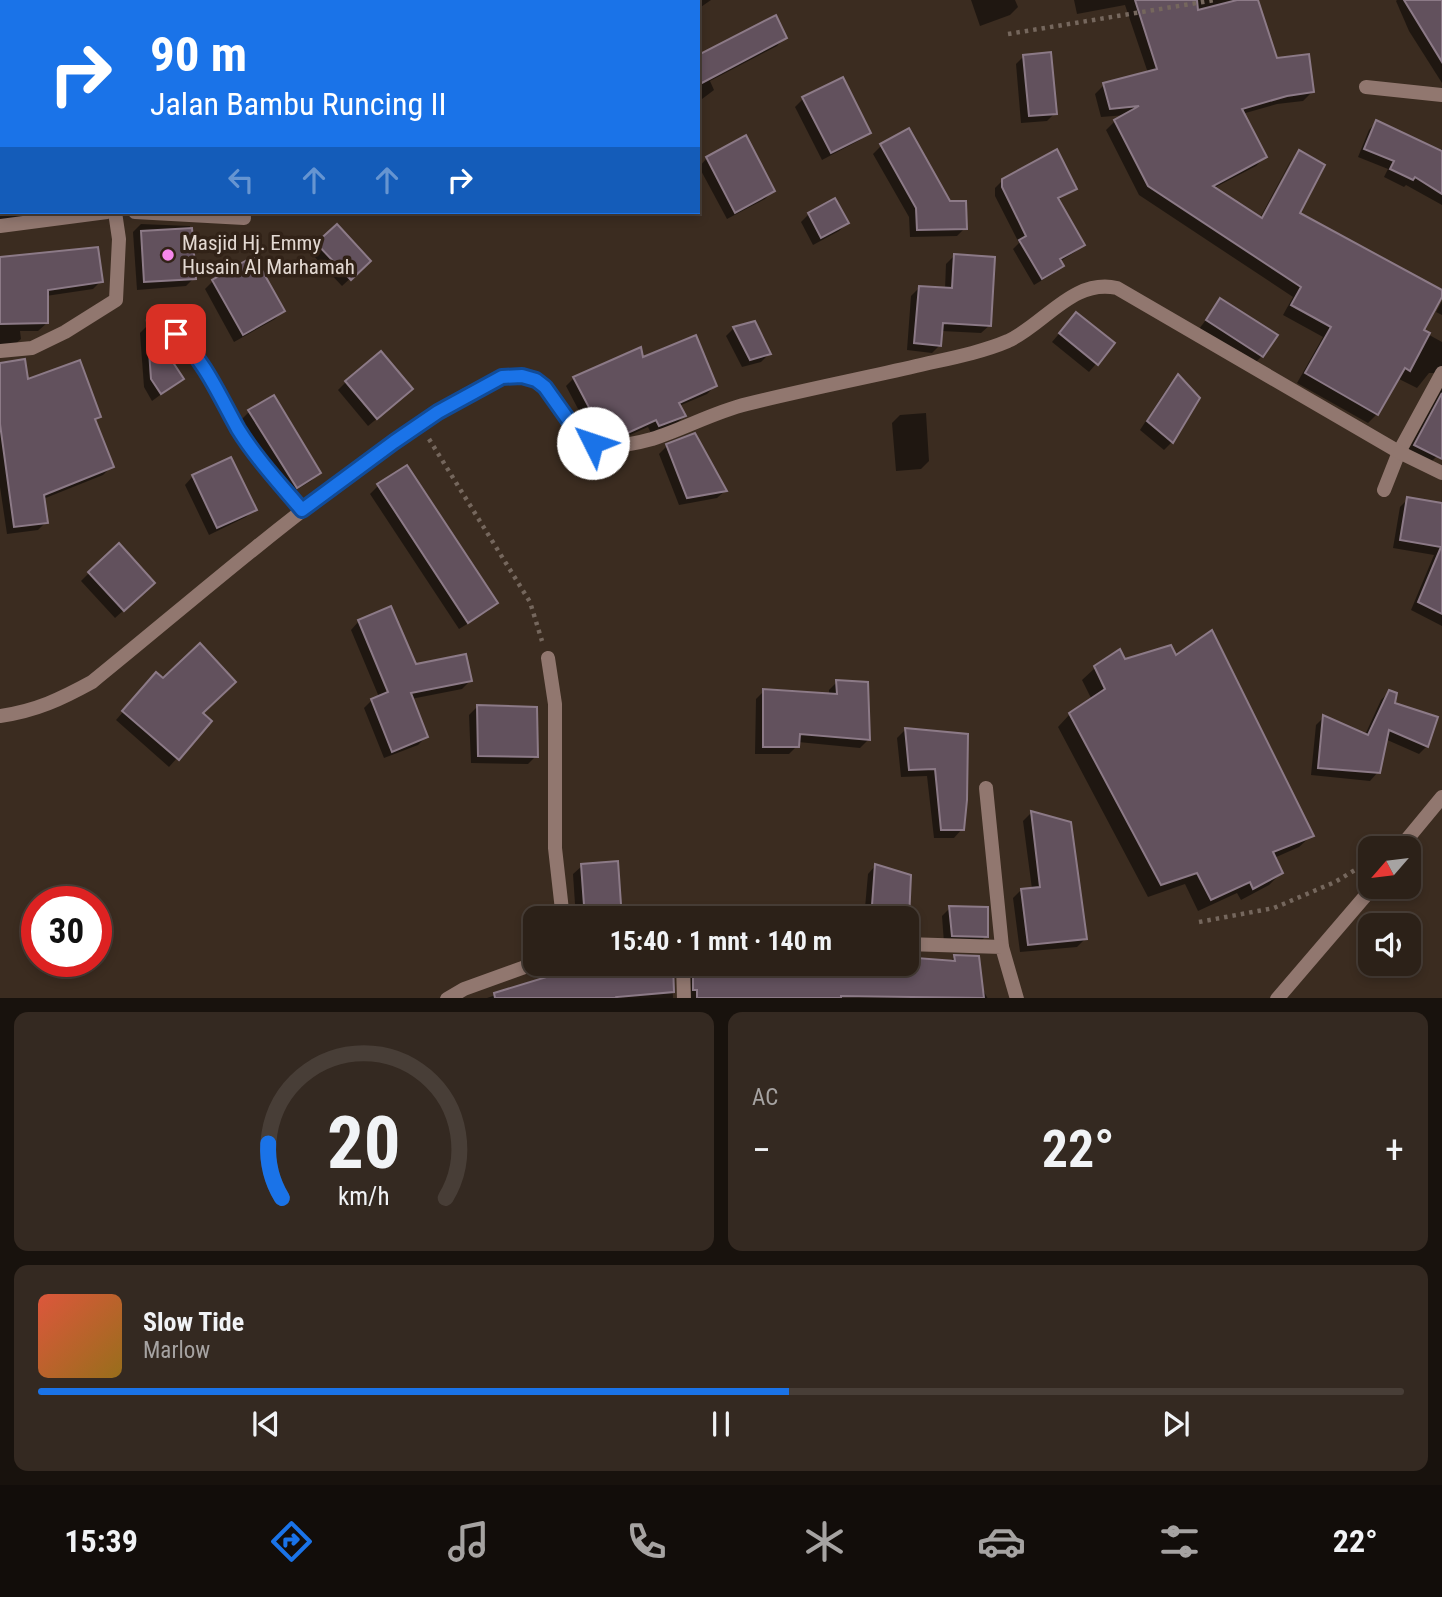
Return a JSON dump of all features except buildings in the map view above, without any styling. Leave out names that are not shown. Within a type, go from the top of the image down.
[{"type":"street","points":[[1366,87],[1442,94]]},
{"type":"street","points":[[0,226],[92,214]]},
{"type":"street","points":[[0,351],[32,348],[65,332],[116,300],[119,239],[115,214]]},
{"type":"street","points":[[171,214],[244,218]]},
{"type":"street","points":[[0,716],[56,702],[92,682],[302,510],[420,424],[468,394],[502,377],[522,376],[536,380],[545,387],[579,435],[593,443],[611,446],[650,440],[743,405],[952,358],[1008,341],[1072,296],[1102,285],[1117,288],[1399,452],[1442,473]]},
{"type":"street","points":[[176,334],[191,348],[208,372],[239,430],[269,472],[302,510]]},
{"type":"street","points":[[1384,489],[1399,452],[1442,373]]},
{"type":"street","points":[[548,659],[555,704],[555,848],[562,906]]},
{"type":"street","points":[[986,788],[1002,947],[1017,998]]},
{"type":"street","points":[[1410,836],[1442,797]]},
{"type":"street","points":[[1278,998],[1362,900]]},
{"type":"street","points":[[919,944],[1002,947]]},
{"type":"street","points":[[449,998],[464,989],[523,967]]},
{"type":"street","points":[[683,976],[684,998]]},
{"type":"path","points":[[1008,34],[1215,0]]},
{"type":"path","points":[[420,424],[530,602],[548,659]]},
{"type":"path","points":[[1199,922],[1274,908],[1335,882],[1358,868]]},
{"type":"place","name":"Masjid Hj. Emmy Husain Al Marhamah","points":[[168,255]]},
{"type":"route","points":[[176,334],[191,348],[208,372],[239,430],[269,472],[302,510],[438,412],[502,377],[522,376],[536,380],[545,387],[579,435],[593,443]]}]
